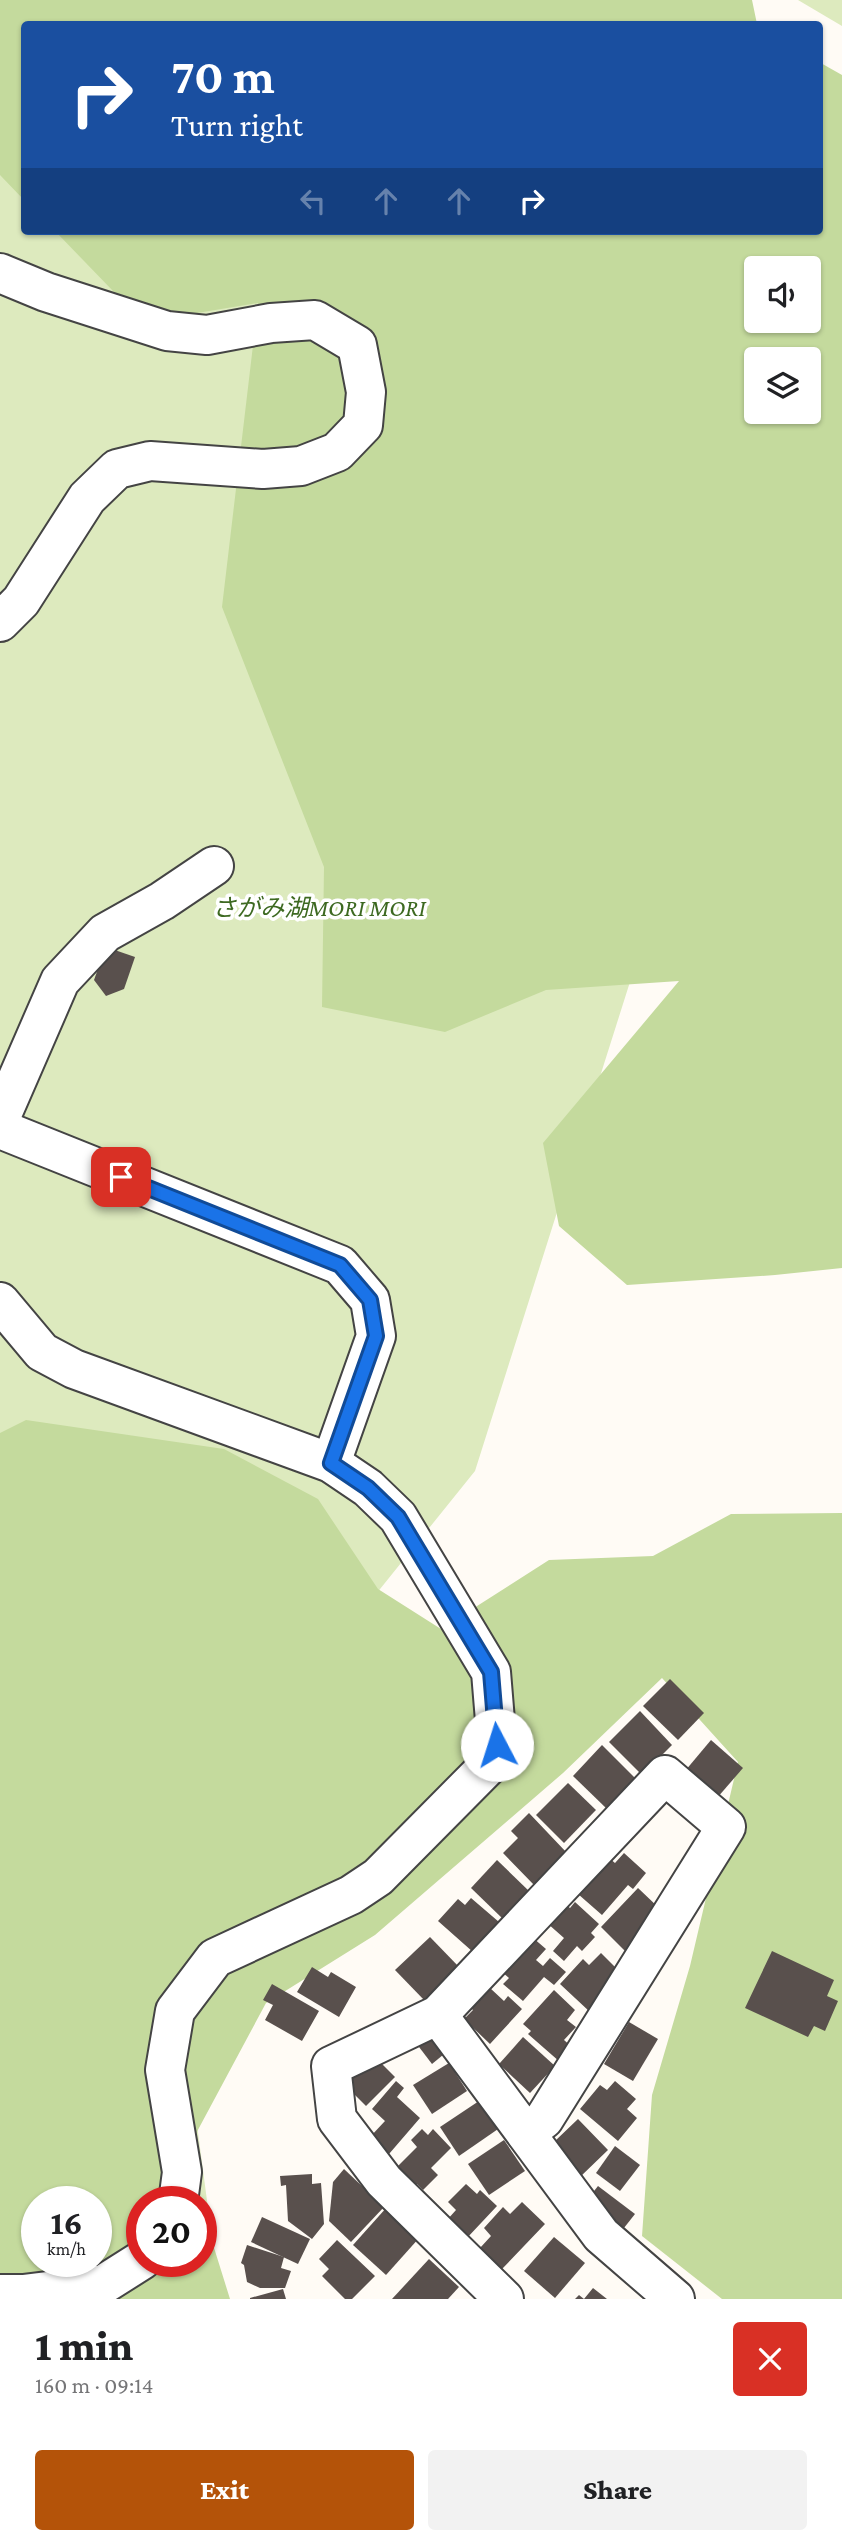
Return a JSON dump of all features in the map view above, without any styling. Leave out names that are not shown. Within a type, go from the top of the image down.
[{"type":"street","points":[[0,250],[46,292]]},
{"type":"street","points":[[0,273],[46,292],[167,331],[207,335],[271,323],[315,320],[357,345],[366,392],[363,425],[337,452],[300,466],[263,469],[150,461],[117,469],[87,498],[21,601],[0,622]]},
{"type":"street","points":[[0,1119],[60,981],[105,933],[162,901],[214,866]]},
{"type":"street","points":[[0,1129],[340,1265],[370,1300],[376,1336],[331,1463]]},
{"type":"street","points":[[0,1302],[42,1352],[74,1369],[331,1463],[368,1488],[398,1517],[491,1672],[497,1745],[488,1766],[378,1877],[351,1895],[215,1958],[175,2011],[165,2070],[182,2172],[180,2186]]},
{"type":"street","points":[[504,2299],[384,2181],[337,2119],[331,2066],[438,2015],[665,1776],[726,1828],[544,2119],[526,2133]]},
{"type":"street","points":[[438,2015],[601,2235],[674,2299]]},
{"type":"street","points":[[0,2294],[23,2294],[104,2284],[126,2270]]},
{"type":"green space","name":"さがみ湖MORI MORI","points":[[0,0],[21,21],[21,235],[421,235],[655,903],[475,1471],[162,1860],[205,2186],[126,2186],[126,2277],[217,2276],[220,2299],[0,2299]]},
{"type":"green space","points":[[0,0],[752,0],[756,21],[21,21],[21,197],[0,175]]},
{"type":"green space","points":[[798,0],[842,0],[842,26]]},
{"type":"green space","points":[[823,64],[842,75],[842,1268],[627,1285],[559,1226],[543,1143],[679,981],[546,990],[445,1032],[322,1007],[324,867],[222,607],[258,303],[143,322],[59,235],[823,235]]},
{"type":"green space","points":[[26,1420],[224,1449],[318,1499],[378,1589],[441,1629],[549,1560],[653,1556],[731,1514],[842,1513],[842,2299],[722,2299],[642,2236],[652,2095],[690,1966],[738,1762],[662,1678],[563,1773],[375,1935],[266,2003],[185,2154],[195,2186],[126,2186],[126,2277],[217,2277],[217,2257],[230,2299],[0,2299],[0,1433]]},
{"type":"building","points":[[106,947],[135,957],[124,989],[106,996],[94,980]]},
{"type":"building","points":[[670,1679],[704,1713],[678,1740],[643,1706]]},
{"type":"building","points":[[640,1711],[672,1745],[642,1775],[609,1742]]},
{"type":"building","points":[[711,1740],[743,1768],[717,1798],[685,1771]]},
{"type":"building","points":[[602,1745],[636,1779],[607,1809],[573,1776]]},
{"type":"building","points":[[568,1783],[596,1810],[564,1843],[536,1815]]},
{"type":"building","points":[[529,1813],[567,1853],[534,1885],[503,1853],[518,1838],[511,1831]]},
{"type":"building","points":[[624,1853],[646,1873],[633,1889],[628,1885],[602,1915],[578,1894],[609,1858],[615,1863]]},
{"type":"building","points":[[497,1860],[530,1892],[503,1919],[471,1888]]},
{"type":"building","points":[[638,1888],[659,1908],[640,1928],[645,1932],[626,1952],[601,1927]]},
{"type":"building","points":[[471,1898],[499,1922],[473,1952],[438,1921],[458,1899],[465,1905]]},
{"type":"building","points":[[575,1902],[599,1924],[591,1933],[595,1937],[582,1951],[577,1946],[564,1961],[553,1951],[564,1938],[547,1923],[565,1904],[570,1908]]},
{"type":"building","points":[[430,1937],[460,1968],[425,2001],[395,1970]]},
{"type":"building","points":[[532,1937],[546,1949],[536,1960],[543,1966],[550,1958],[566,1972],[554,1985],[544,1977],[523,2001],[503,1984],[509,1978],[502,1972]]},
{"type":"building","points":[[772,1951],[834,1980],[827,1996],[838,2001],[825,2031],[814,2026],[808,2037],[745,2008]]},
{"type":"building","points":[[601,1953],[624,1976],[590,2012],[560,1984],[583,1959],[589,1965]]},
{"type":"building","points":[[312,1967],[328,1977],[331,1972],[356,1987],[339,2017],[297,1992]]},
{"type":"building","points":[[272,1984],[319,2011],[302,2041],[265,2020],[273,2005],[263,2000]]},
{"type":"building","points":[[490,1988],[504,2001],[508,1996],[522,2009],[490,2044],[464,2019],[473,2010],[466,2003],[477,1991],[483,1996]]},
{"type":"building","points":[[554,1990],[575,2010],[567,2020],[576,2027],[564,2040],[573,2048],[560,2062],[528,2034],[531,2031],[523,2024]]},
{"type":"building","points":[[629,2022],[658,2039],[633,2081],[604,2064]]},
{"type":"building","points":[[433,2029],[449,2050],[432,2064],[416,2043]]},
{"type":"building","points":[[523,2037],[555,2066],[530,2093],[499,2064]]},
{"type":"building","points":[[372,2054],[395,2077],[366,2106],[343,2083]]},
{"type":"building","points":[[449,2063],[467,2091],[432,2114],[413,2085]]},
{"type":"building","points":[[396,2081],[404,2088],[397,2097],[420,2118],[389,2154],[370,2137],[385,2121],[372,2109]]},
{"type":"building","points":[[615,2081],[636,2099],[627,2109],[637,2118],[618,2141],[580,2109],[600,2085],[607,2090]]},
{"type":"building","points":[[482,2099],[501,2127],[459,2156],[440,2127]]},
{"type":"building","points":[[578,2119],[608,2150],[580,2177],[557,2153],[561,2149],[555,2141]]},
{"type":"building","points":[[422,2129],[428,2135],[433,2129],[451,2148],[431,2168],[438,2175],[423,2190],[417,2184],[413,2188],[395,2169],[417,2147],[411,2140]]},
{"type":"building","points":[[504,2140],[525,2171],[489,2195],[468,2164]]},
{"type":"building","points":[[615,2146],[640,2165],[620,2191],[596,2173]]},
{"type":"building","points":[[344,2169],[384,2207],[351,2242],[329,2221],[333,2182]]},
{"type":"building","points":[[312,2174],[312,2184],[321,2183],[324,2224],[312,2239],[288,2221],[286,2185],[281,2186],[280,2176]]},
{"type":"building","points":[[466,2184],[477,2194],[480,2190],[497,2206],[466,2239],[447,2220],[456,2210],[448,2202]]},
{"type":"building","points":[[598,2186],[635,2214],[620,2233],[583,2205]]},
{"type":"building","points":[[522,2202],[545,2224],[502,2269],[480,2248],[491,2236],[484,2228],[503,2207],[510,2214]]},
{"type":"building","points":[[387,2207],[420,2237],[386,2275],[353,2245]]},
{"type":"building","points":[[262,2217],[310,2239],[298,2264],[251,2242]]},
{"type":"building","points":[[554,2237],[585,2263],[555,2298],[524,2271]]},
{"type":"building","points":[[337,2240],[375,2276],[352,2299],[345,2299],[322,2276],[329,2269],[319,2259]]},
{"type":"building","points":[[247,2245],[284,2257],[281,2268],[291,2271],[285,2288],[260,2288],[247,2282],[244,2265],[241,2263]]},
{"type":"building","points":[[429,2259],[459,2287],[448,2299],[392,2299]]},
{"type":"building","points":[[593,2288],[607,2299],[584,2299]]},
{"type":"building","points":[[283,2289],[286,2299],[250,2299],[250,2298]]},
{"type":"route","points":[[121,1177],[340,1265],[370,1300],[376,1336],[331,1463],[368,1488],[398,1517],[491,1672],[497,1745]]}]
